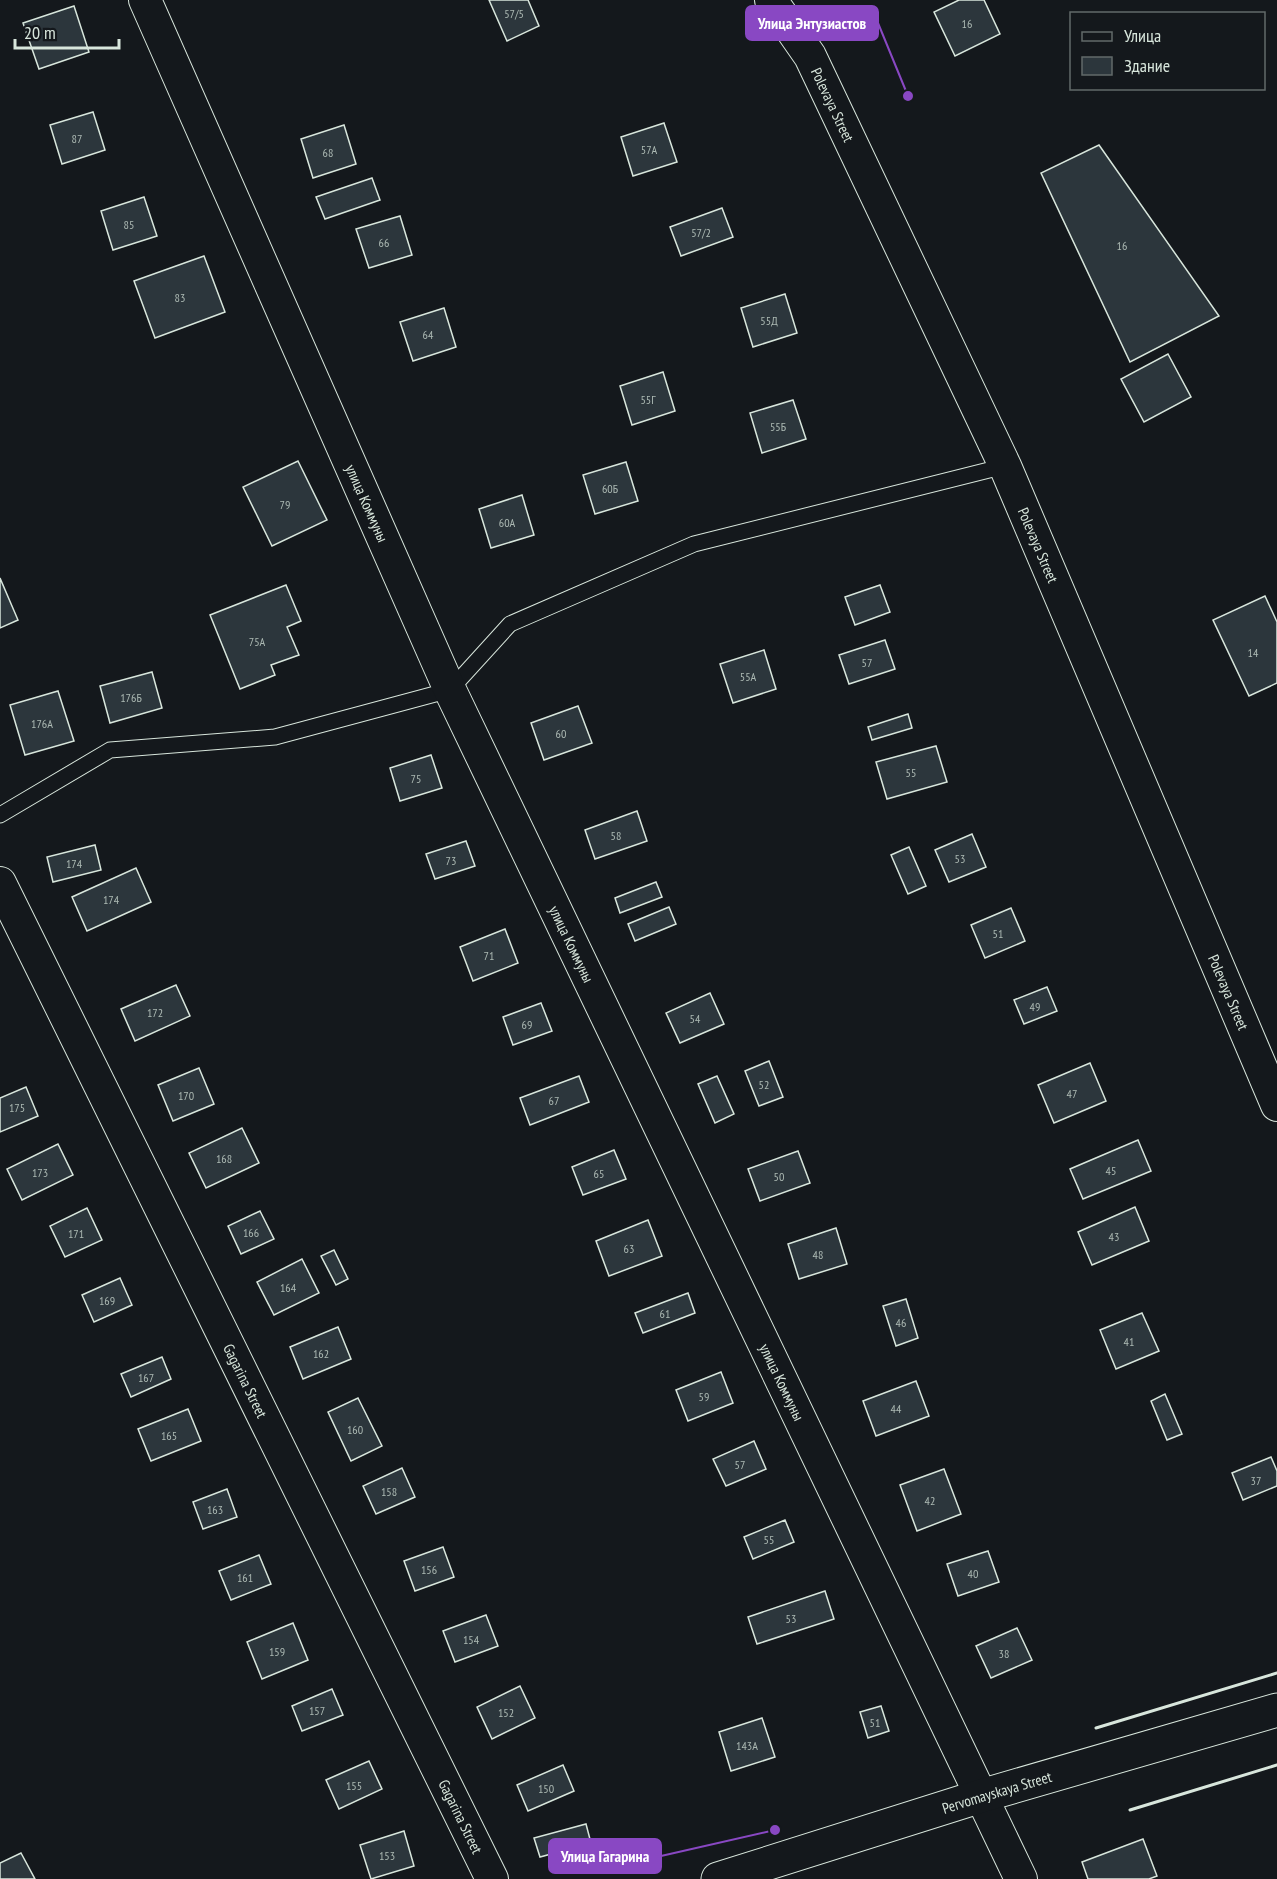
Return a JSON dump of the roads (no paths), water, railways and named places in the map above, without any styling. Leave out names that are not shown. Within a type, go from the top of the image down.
[{"type":"main road","name":"Pervomayskaya Street","points":[[718,1879],[981,1796],[1277,1710]]},
{"type":"street","name":"улица Коммуны","points":[[145,0],[450,690],[1021,1879]]},
{"type":"street","name":"Polevaya Street","points":[[771,0],[810,56],[1005,466],[1277,1105]]},
{"type":"street","name":"Gagarina Street","points":[[0,884],[492,1879]]},
{"type":"lane","points":[[0,815],[110,750],[275,737],[450,690],[510,624],[694,544],[1005,466]]},
{"type":"place","name":"Улица Энтузиастов","points":[[908,96]]},
{"type":"place","name":"Улица Гагарина","points":[[775,1830]]}]
